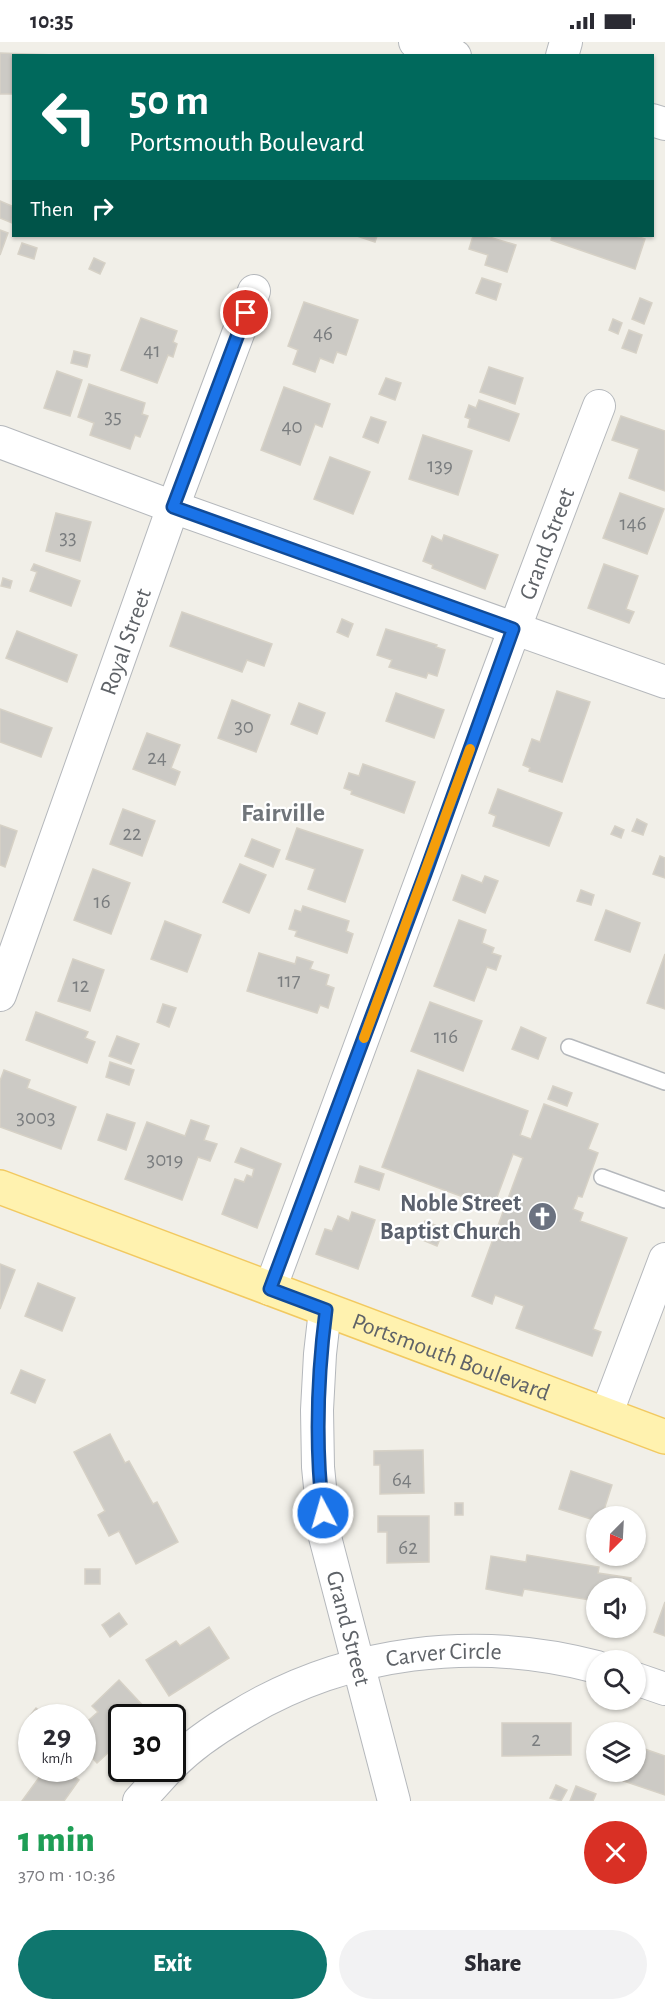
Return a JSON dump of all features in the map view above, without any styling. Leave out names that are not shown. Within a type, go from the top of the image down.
[{"type":"main road","name":"Portsmouth Boulevard","points":[[0,1187],[665,1437]]},
{"type":"street","points":[[415,42],[450,54]]},
{"type":"street","name":"Royal Street","points":[[0,995],[173,507],[254,291]]},
{"type":"street","name":"Grand Street","points":[[270,1289],[425,874],[513,629],[599,406]]},
{"type":"street","points":[[0,442],[173,507],[665,682]]},
{"type":"street","points":[[606,1415],[665,1259]]},
{"type":"street","name":"Grand Street","points":[[326,1310],[320,1354],[317,1410],[318,1467],[325,1537],[394,1801]]},
{"type":"street","name":"Carver Circle","points":[[186,1753],[210,1733],[256,1705],[306,1682],[358,1665],[401,1656],[455,1650],[510,1651],[564,1658],[586,1664]]},
{"type":"street","points":[[646,1682],[665,1689]]},
{"type":"street","points":[[139,1801],[156,1782]]},
{"type":"lane","points":[[569,1047],[665,1082]]},
{"type":"lane","points":[[602,1177],[665,1200]]},
{"type":"building","points":[[0,53],[28,54],[12,54],[12,94],[0,94]]},
{"type":"building","points":[[0,201],[12,206],[12,223],[0,218]]},
{"type":"building","points":[[0,230],[8,233],[0,255]]},
{"type":"building","points":[[360,237],[377,237],[375,242]]},
{"type":"building","points":[[473,237],[489,237],[516,245],[507,272],[485,265],[488,255],[469,249]]},
{"type":"building","points":[[552,237],[639,237],[645,239],[635,269],[551,240]]},
{"type":"building","points":[[22,243],[37,248],[34,259],[18,254]]},
{"type":"building","points":[[94,258],[105,263],[100,274],[89,269]]},
{"type":"building","points":[[482,278],[501,284],[496,300],[476,293]]},
{"type":"building","points":[[640,298],[652,303],[644,324],[632,319]]},
{"type":"building","points":[[304,302],[358,320],[346,355],[337,352],[333,363],[320,358],[315,372],[293,364],[298,350],[288,346]]},
{"type":"building","points":[[141,318],[177,331],[173,342],[177,344],[173,357],[168,355],[157,383],[121,370]]},
{"type":"building","points":[[613,319],[622,323],[618,334],[609,330]]},
{"type":"building","points":[[629,330],[642,335],[636,353],[622,348]]},
{"type":"building","points":[[74,351],[90,355],[87,367],[71,363]]},
{"type":"building","points":[[489,367],[523,378],[515,404],[480,392]]},
{"type":"building","points":[[57,371],[82,380],[70,416],[44,408]]},
{"type":"building","points":[[386,378],[401,383],[395,400],[379,394]]},
{"type":"building","points":[[89,384],[145,403],[142,414],[148,416],[140,437],[135,435],[130,449],[90,435],[94,423],[78,417]]},
{"type":"building","points":[[284,387],[330,404],[322,427],[315,424],[300,465],[261,450]]},
{"type":"building","points":[[479,400],[519,414],[509,441],[468,427],[470,419],[465,417],[469,405],[476,408]]},
{"type":"building","points":[[621,416],[665,431],[665,491],[629,478],[639,449],[612,440]]},
{"type":"building","points":[[371,417],[386,422],[378,443],[363,437]]},
{"type":"building","points":[[423,435],[472,451],[458,495],[409,479]]},
{"type":"building","points":[[330,457],[370,472],[353,514],[314,499]]},
{"type":"building","points":[[620,493],[664,509],[647,554],[603,538]]},
{"type":"building","points":[[56,513],[91,522],[80,561],[46,551]]},
{"type":"building","points":[[444,535],[498,555],[485,589],[432,568],[433,565],[423,561],[432,536],[442,541]]},
{"type":"building","points":[[34,564],[80,581],[71,606],[30,591],[37,572],[31,570]]},
{"type":"building","points":[[604,564],[638,576],[626,609],[634,612],[629,623],[588,608]]},
{"type":"building","points":[[3,578],[12,581],[10,588],[1,586]]},
{"type":"building","points":[[182,612],[272,644],[264,666],[247,660],[242,672],[170,646]]},
{"type":"building","points":[[342,619],[353,624],[348,637],[337,632]]},
{"type":"building","points":[[386,629],[437,645],[436,647],[445,650],[437,676],[428,673],[426,678],[389,667],[392,660],[377,655]]},
{"type":"building","points":[[17,631],[77,655],[67,682],[6,658]]},
{"type":"building","points":[[557,691],[590,702],[562,782],[529,771],[530,768],[523,765],[532,739],[540,742]]},
{"type":"building","points":[[396,693],[444,710],[434,738],[386,721]]},
{"type":"building","points":[[232,700],[270,715],[256,752],[218,738]]},
{"type":"building","points":[[299,703],[325,713],[317,734],[291,724]]},
{"type":"building","points":[[0,709],[52,728],[41,757],[0,742]]},
{"type":"building","points":[[147,733],[180,745],[171,768],[180,772],[175,785],[133,769]]},
{"type":"building","points":[[363,764],[415,782],[404,813],[351,794],[352,791],[344,788],[349,773],[359,776]]},
{"type":"building","points":[[498,789],[562,813],[549,846],[493,826],[496,816],[489,813]]},
{"type":"building","points":[[123,809],[155,821],[142,856],[110,844]]},
{"type":"building","points":[[637,819],[647,824],[643,835],[632,831]]},
{"type":"building","points":[[0,825],[17,831],[5,867],[0,865]]},
{"type":"building","points":[[615,826],[624,830],[621,838],[611,834]]},
{"type":"building","points":[[297,828],[363,850],[345,902],[308,889],[315,869],[286,859]]},
{"type":"building","points":[[252,839],[280,850],[273,867],[245,856]]},
{"type":"building","points":[[660,856],[665,858],[665,878],[653,874]]},
{"type":"building","points":[[240,864],[266,875],[249,913],[223,902]]},
{"type":"building","points":[[93,869],[130,883],[111,934],[74,920]]},
{"type":"building","points":[[462,875],[482,883],[485,876],[498,881],[485,913],[453,900]]},
{"type":"building","points":[[581,890],[594,895],[591,905],[577,901]]},
{"type":"building","points":[[303,906],[349,921],[346,931],[353,934],[347,953],[295,936],[297,931],[289,929],[295,910],[301,912]]},
{"type":"building","points":[[606,910],[640,923],[630,952],[595,940]]},
{"type":"building","points":[[459,920],[486,930],[482,943],[494,948],[492,953],[501,956],[496,970],[487,967],[474,1001],[434,986]]},
{"type":"building","points":[[165,921],[201,935],[187,972],[151,959]]},
{"type":"building","points":[[259,953],[295,964],[297,957],[313,962],[310,969],[329,975],[326,985],[334,988],[328,1008],[320,1005],[317,1013],[247,991]]},
{"type":"building","points":[[665,954],[665,1009],[647,1003]]},
{"type":"building","points":[[73,959],[104,970],[90,1011],[58,1001]]},
{"type":"building","points":[[430,1002],[482,1021],[463,1071],[411,1051]]},
{"type":"building","points":[[163,1004],[176,1008],[169,1027],[157,1022]]},
{"type":"building","points":[[36,1012],[88,1032],[85,1038],[95,1042],[87,1063],[26,1040]]},
{"type":"building","points":[[521,1027],[546,1038],[538,1059],[512,1049]]},
{"type":"building","points":[[117,1036],[139,1044],[131,1064],[109,1056]]},
{"type":"building","points":[[110,1062],[134,1070],[129,1085],[106,1077]]},
{"type":"building","points":[[4,1070],[30,1080],[27,1088],[76,1107],[61,1149],[0,1127],[0,1081]]},
{"type":"building","name":"Noble Street Baptist Church","points":[[418,1070],[528,1111],[520,1135],[531,1139],[544,1104],[598,1124],[588,1149],[598,1153],[582,1197],[578,1196],[573,1209],[583,1213],[580,1221],[627,1238],[593,1329],[601,1332],[592,1356],[516,1328],[524,1306],[495,1295],[492,1304],[472,1296],[523,1158],[513,1154],[493,1208],[382,1167]]},
{"type":"building","points":[[553,1086],[572,1093],[567,1106],[548,1099]]},
{"type":"building","points":[[107,1114],[135,1123],[126,1150],[98,1140]]},
{"type":"building","points":[[191,1120],[209,1126],[204,1140],[217,1144],[210,1161],[198,1157],[182,1200],[125,1179],[147,1122],[185,1136]]},
{"type":"building","points":[[241,1148],[281,1164],[257,1228],[222,1214],[235,1179],[244,1182],[247,1175],[252,1177],[254,1169],[235,1162]]},
{"type":"building","points":[[360,1166],[384,1174],[379,1190],[355,1182]]},
{"type":"building","points":[[352,1212],[375,1220],[358,1269],[316,1254],[325,1229],[332,1231],[338,1216],[349,1221]]},
{"type":"building","points":[[425,1221],[444,1229],[437,1246],[418,1238]]},
{"type":"building","points":[[0,1264],[15,1270],[0,1309]]},
{"type":"building","points":[[38,1283],[75,1298],[62,1331],[25,1316]]},
{"type":"building","points":[[21,1370],[45,1380],[35,1403],[11,1393]]},
{"type":"building","points":[[110,1434],[125,1463],[129,1461],[153,1504],[157,1502],[178,1542],[136,1564],[119,1531],[109,1536],[98,1515],[105,1511],[74,1452]]},
{"type":"building","points":[[423,1450],[424,1493],[380,1494],[380,1465],[374,1465],[374,1451]]},
{"type":"building","points":[[571,1471],[612,1485],[605,1506],[586,1506],[586,1518],[559,1509]]},
{"type":"building","points":[[455,1503],[463,1503],[463,1515],[455,1515]]},
{"type":"building","points":[[378,1516],[429,1516],[429,1562],[387,1563],[387,1532],[378,1532]]},
{"type":"building","points":[[527,1555],[599,1567],[598,1573],[631,1578],[586,1578],[586,1599],[524,1589],[522,1596],[486,1589],[491,1556],[526,1562]]},
{"type":"building","points":[[85,1569],[100,1569],[100,1584],[85,1584]]},
{"type":"building","points":[[665,1602],[665,1636],[654,1632]]},
{"type":"building","points":[[119,1613],[127,1624],[110,1637],[102,1625]]},
{"type":"building","points":[[209,1627],[229,1658],[169,1696],[146,1660],[176,1641],[180,1646]]},
{"type":"building","points":[[119,1680],[141,1704],[108,1704],[108,1753],[97,1763],[96,1714],[98,1712],[94,1704]]},
{"type":"building","points":[[502,1723],[571,1723],[571,1755],[502,1756]]},
{"type":"building","points":[[646,1749],[665,1756],[665,1795],[627,1782],[646,1782]]},
{"type":"building","points":[[36,1782],[78,1782],[64,1801],[22,1801]]},
{"type":"building","points":[[556,1785],[567,1790],[561,1801],[550,1798]]},
{"type":"building","points":[[576,1786],[596,1794],[593,1801],[570,1801]]},
{"type":"slow traffic","points":[[364,1038],[470,749]]},
{"type":"place","name":"Noble Street Baptist Church","points":[[542,1217]]},
{"type":"district","name":"Fairville","points":[[283,812]]},
{"type":"route","points":[[246,313],[173,507],[513,629],[425,874],[270,1289],[326,1310],[320,1354],[317,1410],[318,1467],[323,1513]]}]
